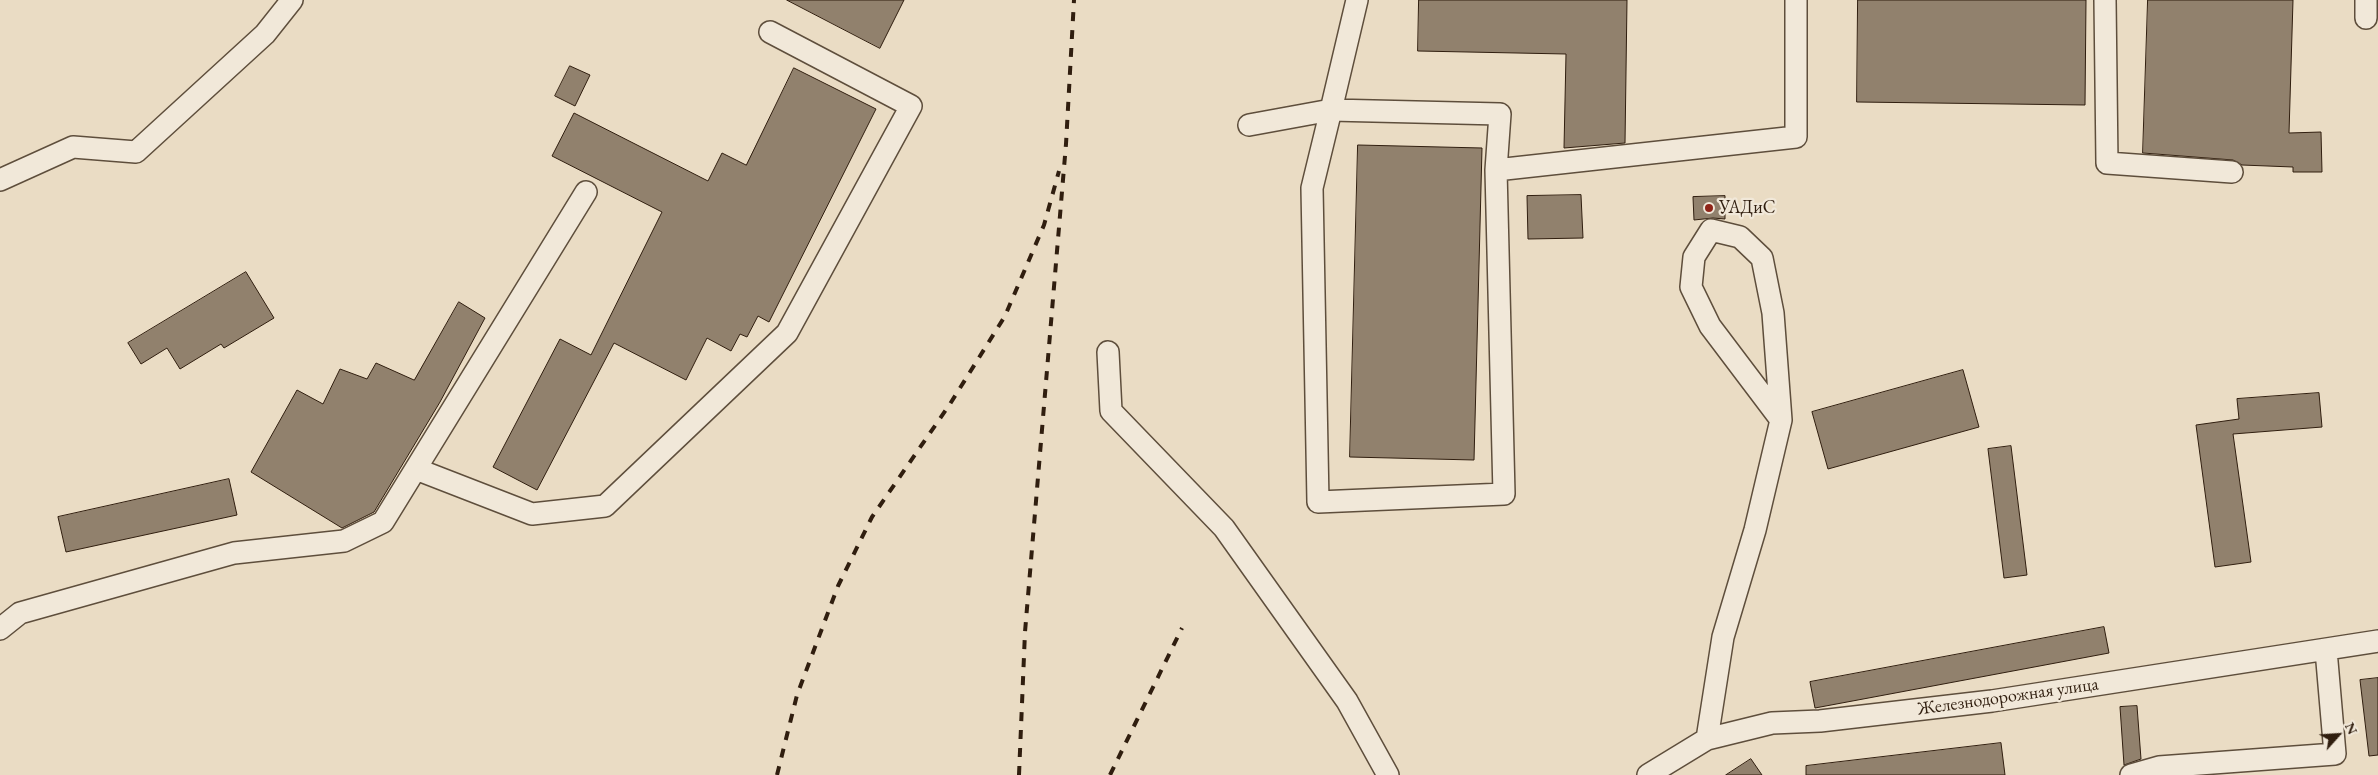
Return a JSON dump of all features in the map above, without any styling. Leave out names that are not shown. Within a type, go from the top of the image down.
[{"type":"street","points":[[0,180],[73,147],[136,152],[265,34],[292,0]]},
{"type":"street","points":[[1249,125],[1331,110],[1500,114],[1496,170],[1504,494],[1318,502],[1312,188],[1331,110],[1357,0]]},
{"type":"street","points":[[1496,170],[1796,137],[1796,0]]},
{"type":"street","points":[[2105,0],[2107,163],[2232,172]]},
{"type":"street","points":[[416,469],[532,514],[605,506],[787,333],[911,106],[770,32]]},
{"type":"street","points":[[0,629],[20,613],[234,553],[344,541],[383,522],[586,192]]},
{"type":"street","points":[[1707,739],[1723,637],[1755,530],[1781,420],[1773,312],[1762,258],[1740,237],[1712,230],[1694,257],[1691,287],[1710,326],[1781,420]]},
{"type":"street","points":[[1108,352],[1111,410],[1224,528],[1347,702],[1388,775]]},
{"type":"street","name":"Железнодорожная улица","points":[[1648,775],[1707,739],[1772,723],[1820,721],[1992,701],[2378,641]]},
{"type":"street","points":[[2131,775],[2159,766],[2335,754],[2326,650]]},
{"type":"building","points":[[787,0],[904,0],[880,48]]},
{"type":"building","points":[[1419,0],[1627,0],[1625,143],[1564,148],[1566,54],[1418,51]]},
{"type":"building","points":[[1858,0],[2086,0],[2085,105],[1857,102]]},
{"type":"building","points":[[2148,0],[2293,0],[2289,133],[2321,132],[2322,172],[2293,172],[2293,167],[2242,165],[2233,160],[2143,153]]},
{"type":"building","points":[[570,66],[590,75],[575,106],[555,96]]},
{"type":"building","points":[[794,68],[876,109],[769,322],[758,316],[747,337],[740,334],[731,351],[707,338],[686,380],[614,343],[537,490],[493,467],[560,339],[591,355],[662,212],[552,156],[574,113],[708,181],[722,153],[746,165]]},
{"type":"building","points":[[1358,145],[1482,148],[1474,460],[1350,457]]},
{"type":"building","points":[[1581,195],[1583,238],[1528,239],[1527,196]]},
{"type":"building","points":[[1725,196],[1725,219],[1694,220],[1693,197]]},
{"type":"building","points":[[246,272],[274,318],[224,348],[221,344],[180,369],[167,348],[141,364],[128,343]]},
{"type":"building","points":[[459,302],[485,318],[440,402],[374,512],[342,528],[251,472],[297,390],[323,404],[340,369],[367,379],[376,363],[414,380]]},
{"type":"building","points":[[1963,370],[1979,427],[1828,469],[1812,412]]},
{"type":"building","points":[[2319,393],[2322,427],[2233,434],[2251,562],[2215,567],[2196,425],[2239,419],[2237,399]]},
{"type":"building","points":[[2011,446],[2027,575],[2004,578],[1988,449]]},
{"type":"building","points":[[229,479],[237,515],[66,552],[58,517]]},
{"type":"building","points":[[2104,627],[2109,653],[1815,708],[1810,682]]},
{"type":"building","points":[[2378,678],[2378,755],[2369,756],[2360,680]]},
{"type":"building","points":[[2137,706],[2141,759],[2124,765],[2120,707]]},
{"type":"building","points":[[2001,743],[2005,775],[1806,775],[1806,766]]},
{"type":"building","points":[[1751,759],[1762,775],[1726,775]]},
{"type":"railway","points":[[1019,775],[1025,632],[1066,144],[1074,0]]},
{"type":"railway","points":[[777,775],[797,695],[838,586],[872,517],[950,404],[1005,316],[1044,225],[1059,171]]},
{"type":"railway","points":[[1110,775],[1182,628]]},
{"type":"place","name":"УАДиС","points":[[1709,208]]}]
